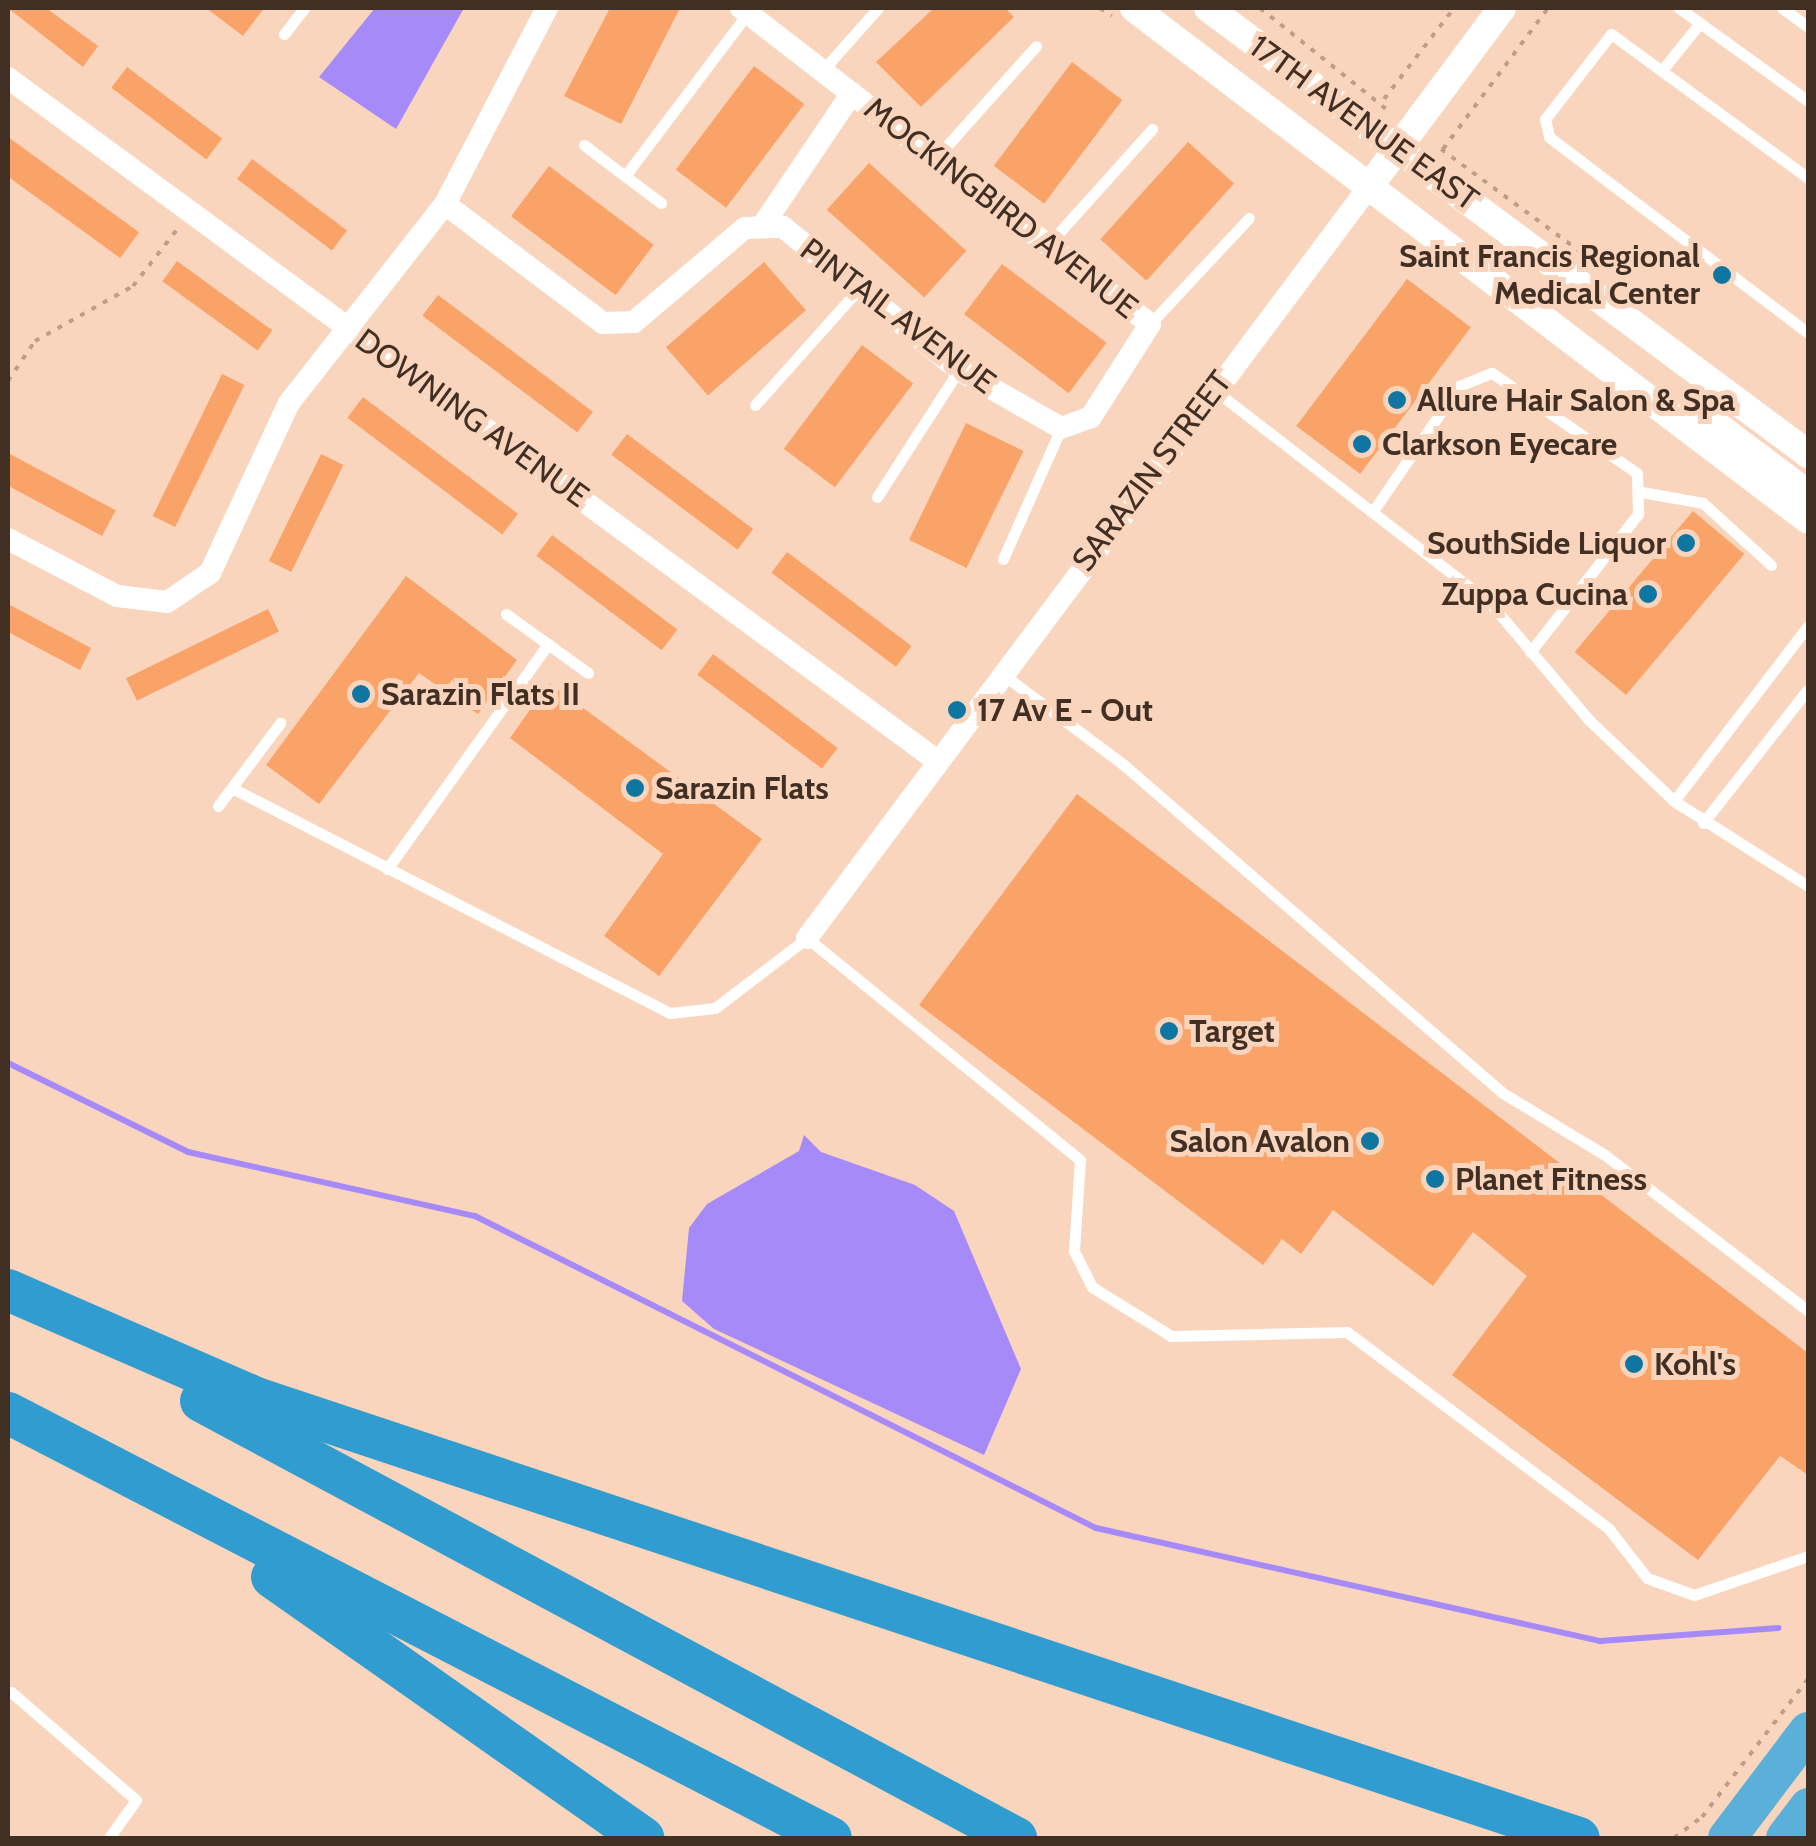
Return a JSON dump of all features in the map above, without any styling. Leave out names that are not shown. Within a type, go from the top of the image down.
[{"type":"highway","points":[[8,1290],[256,1398],[1580,1838]]},
{"type":"highway","points":[[8,1298],[1016,1838]]},
{"type":"highway","points":[[8,1414],[831,1838]]},
{"type":"highway","points":[[123,1475],[644,1838]]},
{"type":"highway","points":[[1727,1838],[1808,1731]]},
{"type":"highway","points":[[1785,1838],[1808,1807]]},
{"type":"street","points":[[8,539],[117,596],[167,602],[210,573],[289,404],[445,204],[548,8]]},
{"type":"street","name":"17TH AVENUE EAST","points":[[1134,8],[1371,184],[1808,520]]},
{"type":"street","name":"17TH AVENUE EAST","points":[[1208,8],[1808,454]]},
{"type":"street","name":"SARAZIN STREET","points":[[806,938],[1213,388],[1502,8]]},
{"type":"street","name":"MOCKINGBIRD AVENUE","points":[[744,10],[1150,324]]},
{"type":"street","name":"DOWNING AVENUE","points":[[8,78],[936,760]]},
{"type":"street","name":"MOCKINGBIRD AVENUE","points":[[763,225],[852,93]]},
{"type":"street","name":"PINTAIL AVENUE","points":[[445,204],[604,323],[634,322],[716,244],[763,225],[783,227],[958,370],[1061,428]]},
{"type":"street","points":[[1061,428],[1091,417],[1150,324]]},
{"type":"street","points":[[1622,376],[1706,417],[1808,494]]},
{"type":"lane","points":[[284,34],[304,8]]},
{"type":"lane","points":[[823,70],[878,8]]},
{"type":"lane","points":[[1679,8],[1808,101]]},
{"type":"lane","points":[[1782,8],[1808,27]]},
{"type":"lane","points":[[625,176],[744,10]]},
{"type":"lane","points":[[1663,69],[1700,23]]},
{"type":"lane","points":[[1808,178],[1618,36],[1604,36],[1544,128],[1808,333]]},
{"type":"lane","points":[[936,158],[1036,46]]},
{"type":"lane","points":[[1048,245],[1152,129]]},
{"type":"lane","points":[[584,145],[662,203]]},
{"type":"lane","points":[[1150,324],[1249,218]]},
{"type":"lane","points":[[755,405],[857,291]]},
{"type":"lane","points":[[877,497],[958,370]]},
{"type":"lane","points":[[1373,512],[1458,386],[1492,373],[1637,473],[1642,492],[1638,514],[1530,652]]},
{"type":"lane","points":[[1213,388],[1491,604],[1530,652],[1674,801],[1808,886]]},
{"type":"lane","points":[[1002,560],[1061,428]]},
{"type":"lane","points":[[1642,492],[1703,503],[1771,565]]},
{"type":"lane","points":[[506,614],[588,673]]},
{"type":"lane","points":[[1674,801],[1808,626]]},
{"type":"lane","points":[[387,869],[548,644]]},
{"type":"lane","points":[[1001,673],[1124,765],[1486,1080],[1605,1154],[1808,1312]]},
{"type":"lane","points":[[1704,823],[1808,689]]},
{"type":"lane","points":[[218,806],[280,723]]},
{"type":"lane","points":[[232,788],[670,1013],[715,1008],[806,938],[1062,1138],[1085,1179],[1078,1271],[1108,1297],[1182,1338],[1348,1332],[1609,1528],[1647,1578],[1694,1595],[1808,1556]]},
{"type":"lane","points":[[11,1692],[136,1800],[109,1838]]},
{"type":"path","points":[[1260,8],[1384,98],[1387,111]]},
{"type":"path","points":[[1384,98],[1454,8]]},
{"type":"path","points":[[1443,149],[1548,8]]},
{"type":"path","points":[[8,381],[34,341],[133,286],[191,212]]},
{"type":"path","points":[[1674,1838],[1702,1817],[1808,1679]]},
{"type":"shaded area","points":[[375,8],[464,8],[396,129],[319,77]]},
{"type":"shaded area","points":[[804,1135],[821,1152],[915,1185],[954,1211],[1021,1369],[984,1455],[714,1329],[682,1301],[689,1228],[707,1204],[799,1151]]},
{"type":"building","points":[[8,8],[46,8],[98,46],[83,67]]},
{"type":"building","points":[[206,8],[264,8],[243,36]]},
{"type":"building","points":[[610,8],[680,8],[621,124],[564,96]]},
{"type":"building","points":[[934,8],[1005,8],[1014,17],[921,107],[876,62]]},
{"type":"building","points":[[1072,62],[1122,100],[1044,204],[994,166]]},
{"type":"building","points":[[754,66],[804,104],[726,208],[676,170]]},
{"type":"building","points":[[127,67],[222,139],[206,159],[111,88]]},
{"type":"building","points":[[8,137],[139,232],[120,258],[8,177]]},
{"type":"building","points":[[1188,142],[1234,183],[1146,281],[1100,239]]},
{"type":"building","points":[[252,159],[347,231],[332,251],[237,179]]},
{"type":"building","points":[[869,163],[966,251],[924,297],[827,210]]},
{"type":"building","points":[[549,166],[654,245],[616,295],[511,216]]},
{"type":"building","points":[[177,261],[272,330],[258,351],[162,281]]},
{"type":"building","points":[[764,262],[806,310],[708,396],[666,347]]},
{"type":"building","points":[[1002,264],[1107,343],[1069,393],[964,314]]},
{"type":"building","points":[[1407,279],[1471,327],[1360,474],[1296,426]]},
{"type":"building","points":[[438,295],[593,412],[577,433],[422,316]]},
{"type":"building","points":[[862,345],[913,384],[835,487],[784,449]]},
{"type":"building","points":[[222,374],[244,385],[175,527],[153,516]]},
{"type":"building","points":[[363,397],[518,514],[502,535],[347,418]]},
{"type":"building","points":[[966,423],[1024,451],[967,568],[909,540]]},
{"type":"building","points":[[627,434],[753,529],[738,550],[611,455]]},
{"type":"building","points":[[8,453],[116,510],[102,536],[8,486]]},
{"type":"building","points":[[321,454],[343,465],[291,572],[269,561]]},
{"type":"building","points":[[1693,511],[1744,554],[1626,695],[1575,652]]},
{"type":"building","points":[[552,535],[677,629],[662,650],[536,556]]},
{"type":"building","points":[[787,552],[912,646],[896,667],[771,573]]},
{"type":"building","name":"Sarazin Flats II","points":[[406,576],[517,660],[478,714],[419,673],[319,804],[266,765]]},
{"type":"building","points":[[8,604],[91,648],[80,670],[8,632]]},
{"type":"building","points":[[268,609],[279,631],[137,701],[126,678]]},
{"type":"building","points":[[713,654],[838,748],[822,769],[697,675]]},
{"type":"building","name":"Sarazin Flats","points":[[549,683],[762,839],[659,976],[604,936],[663,854],[510,738]]},
{"type":"building","points":[[1077,794],[1808,1353],[1808,1475],[1780,1456],[1698,1560],[1452,1375],[1527,1276],[1473,1232],[1433,1286],[1333,1210],[1301,1254],[1282,1239],[1263,1265],[919,1005]]},
{"type":"waterway","points":[[8,1063],[188,1152],[475,1216],[1096,1528],[1600,1641],[1779,1628]]},
{"type":"place","name":"Saint Francis Regional Medical Center","points":[[1722,275]]},
{"type":"place","name":"Allure Hair Salon & Spa","points":[[1397,400]]},
{"type":"place","name":"Clarkson Eyecare","points":[[1362,444]]},
{"type":"place","name":"SouthSide Liquor","points":[[1686,543]]},
{"type":"place","name":"Zuppa Cucina","points":[[1648,594]]},
{"type":"place","name":"Sarazin Flats II","points":[[361,694]]},
{"type":"place","name":"17 Av E - Out","points":[[957,710]]},
{"type":"place","name":"Sarazin Flats","points":[[635,788]]},
{"type":"place","name":"Target","points":[[1169,1031]]},
{"type":"place","name":"Salon Avalon","points":[[1370,1141]]},
{"type":"place","name":"Planet Fitness","points":[[1435,1179]]},
{"type":"place","name":"Kohl's","points":[[1634,1364]]}]
